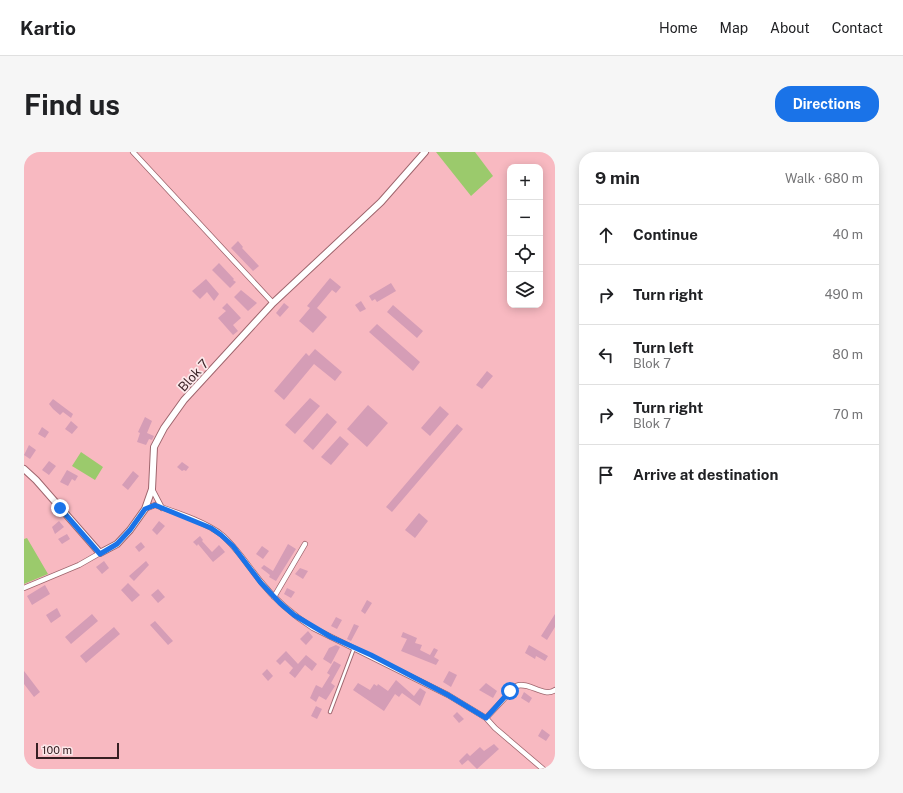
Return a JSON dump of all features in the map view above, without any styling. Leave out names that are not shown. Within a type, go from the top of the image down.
[{"type":"street","points":[[133,152],[273,303]]},
{"type":"street","name":"Blok 7","points":[[100,554],[117,544],[130,530],[145,509],[152,488],[154,447],[164,428],[184,400],[273,303],[381,202],[425,152]]},
{"type":"street","points":[[24,469],[36,480],[100,554],[79,565],[24,588]]},
{"type":"street","points":[[152,488],[162,508]]},
{"type":"street","points":[[145,509],[155,505],[211,528],[221,535],[274,597],[294,615],[313,628],[448,695],[486,718],[495,728],[544,769]]},
{"type":"street","points":[[274,597],[305,544]]},
{"type":"street","points":[[486,718],[516,686],[526,685],[546,692],[552,692],[555,690]]},
{"type":"lane","points":[[330,712],[354,648]]},
{"type":"green space","points":[[436,152],[475,152],[493,176],[471,196]]},
{"type":"green space","points":[[81,452],[103,467],[95,480],[72,466]]},
{"type":"green space","points":[[27,538],[48,574],[24,584],[24,539]]},
{"type":"building","points":[[238,241],[243,247],[242,248],[259,266],[253,271],[231,248]]},
{"type":"building","points":[[219,263],[236,282],[230,288],[212,270]]},
{"type":"building","points":[[330,278],[341,287],[336,293],[332,290],[317,308],[327,317],[313,333],[299,321],[310,308],[307,306]]},
{"type":"building","points":[[206,279],[219,294],[214,301],[207,292],[200,299],[192,291]]},
{"type":"building","points":[[391,283],[396,291],[377,302],[375,299],[372,301],[369,296]]},
{"type":"building","points":[[241,290],[257,303],[248,311],[234,297]]},
{"type":"building","points":[[361,301],[366,309],[360,312],[355,305]]},
{"type":"building","points":[[227,303],[241,318],[233,325],[238,331],[233,335],[218,318],[226,311],[222,308]]},
{"type":"building","points":[[284,303],[289,307],[280,317],[276,313]]},
{"type":"building","points":[[393,305],[423,331],[417,338],[387,312]]},
{"type":"building","points":[[377,324],[420,362],[413,371],[369,332]]},
{"type":"building","points":[[315,349],[342,372],[335,381],[314,364],[284,400],[274,391],[306,353],[309,356]]},
{"type":"building","points":[[487,371],[493,376],[482,389],[476,385]]},
{"type":"building","points":[[310,398],[320,406],[295,434],[285,425]]},
{"type":"building","points":[[53,399],[73,414],[71,418],[63,412],[60,415],[53,409],[49,404]]},
{"type":"building","points":[[368,405],[388,423],[367,447],[347,429]]},
{"type":"building","points":[[440,406],[449,414],[430,436],[421,428]]},
{"type":"building","points":[[327,413],[337,422],[313,450],[303,441]]},
{"type":"building","points":[[145,417],[152,421],[147,433],[154,436],[152,440],[149,439],[146,445],[137,442],[140,433],[138,432]]},
{"type":"building","points":[[71,421],[78,427],[72,434],[65,429]]},
{"type":"building","points":[[457,424],[463,429],[392,512],[386,507]]},
{"type":"building","points":[[42,427],[49,432],[45,438],[38,434]]},
{"type":"building","points":[[340,436],[349,444],[331,465],[321,457]]},
{"type":"building","points":[[29,445],[36,450],[30,459],[24,455]]},
{"type":"building","points":[[49,461],[56,466],[49,475],[42,470]]},
{"type":"building","points":[[182,462],[189,467],[186,471],[182,471],[177,467]]},
{"type":"building","points":[[67,470],[78,476],[75,481],[72,479],[68,486],[60,482]]},
{"type":"building","points":[[133,471],[139,476],[128,490],[122,485]]},
{"type":"building","points":[[419,513],[428,521],[415,538],[405,530]]},
{"type":"building","points":[[59,521],[64,527],[55,534],[52,527]]},
{"type":"building","points":[[159,521],[165,526],[157,535],[152,530]]},
{"type":"building","points":[[67,534],[70,539],[62,544],[58,539]]},
{"type":"building","points":[[200,536],[203,540],[202,541],[212,552],[219,545],[225,552],[213,562],[198,544],[197,546],[193,542]]},
{"type":"building","points":[[141,542],[145,547],[139,552],[135,547]]},
{"type":"building","points":[[288,544],[296,549],[276,581],[269,577],[270,575],[261,568],[264,565],[273,571]]},
{"type":"building","points":[[262,546],[269,551],[263,559],[256,554]]},
{"type":"building","points":[[104,561],[109,568],[102,574],[96,567]]},
{"type":"building","points":[[146,561],[149,565],[134,581],[129,576]]},
{"type":"building","points":[[300,568],[308,571],[303,579],[295,574]]},
{"type":"building","points":[[128,583],[140,595],[132,602],[121,590]]},
{"type":"building","points":[[45,585],[50,594],[32,605],[27,596]]},
{"type":"building","points":[[287,588],[295,592],[291,598],[284,594]]},
{"type":"building","points":[[158,589],[165,597],[158,603],[151,595]]},
{"type":"building","points":[[367,600],[372,603],[365,614],[361,611]]},
{"type":"building","points":[[57,608],[61,616],[51,623],[46,615]]},
{"type":"building","points":[[92,614],[98,621],[71,644],[65,637]]},
{"type":"building","points":[[555,614],[555,627],[547,640],[541,636]]},
{"type":"building","points":[[336,617],[342,620],[337,629],[331,626]]},
{"type":"building","points":[[155,621],[173,641],[168,645],[150,625]]},
{"type":"building","points":[[354,624],[359,626],[351,641],[347,639]]},
{"type":"building","points":[[114,627],[120,634],[86,663],[80,656]]},
{"type":"building","points":[[308,631],[313,637],[306,645],[300,639]]},
{"type":"building","points":[[403,632],[417,638],[415,643],[422,645],[420,650],[430,655],[434,648],[438,650],[434,657],[439,660],[436,665],[401,651],[407,639],[401,637]]},
{"type":"building","points":[[336,645],[340,647],[331,664],[323,659],[329,648]]},
{"type":"building","points":[[529,645],[548,656],[545,661],[536,656],[535,659],[525,653]]},
{"type":"building","points":[[286,651],[298,664],[306,655],[317,664],[312,671],[305,665],[295,678],[289,673],[293,668],[285,660],[280,665],[276,661]]},
{"type":"building","points":[[334,661],[341,665],[331,683],[335,686],[326,700],[319,696],[316,702],[310,698],[316,685],[322,688],[330,675],[327,673]]},
{"type":"building","points":[[267,669],[273,676],[268,681],[262,674]]},
{"type":"building","points":[[24,671],[40,692],[34,697],[24,684]]},
{"type":"building","points":[[449,671],[457,675],[451,687],[443,682]]},
{"type":"building","points":[[396,680],[414,696],[420,688],[426,692],[420,706],[402,693],[399,697],[395,694],[384,711],[353,690],[358,683],[370,690],[374,684],[377,686],[378,684],[388,691]]},
{"type":"building","points":[[486,683],[497,691],[493,698],[479,690]]},
{"type":"building","points":[[524,692],[532,698],[529,703],[521,698]]},
{"type":"building","points":[[316,706],[322,709],[317,719],[311,716]]},
{"type":"building","points":[[457,712],[464,719],[459,723],[453,716]]},
{"type":"building","points":[[542,729],[550,735],[546,741],[538,736]]},
{"type":"building","points":[[494,744],[499,749],[477,769],[468,760],[462,765],[459,761],[467,753],[470,756],[480,747],[484,751]]},
{"type":"route","points":[[60,508],[100,554],[117,544],[130,530],[145,509],[155,505],[211,528],[221,535],[233,546],[261,583],[280,603],[313,628],[371,655],[448,695],[486,718],[510,691]]}]
